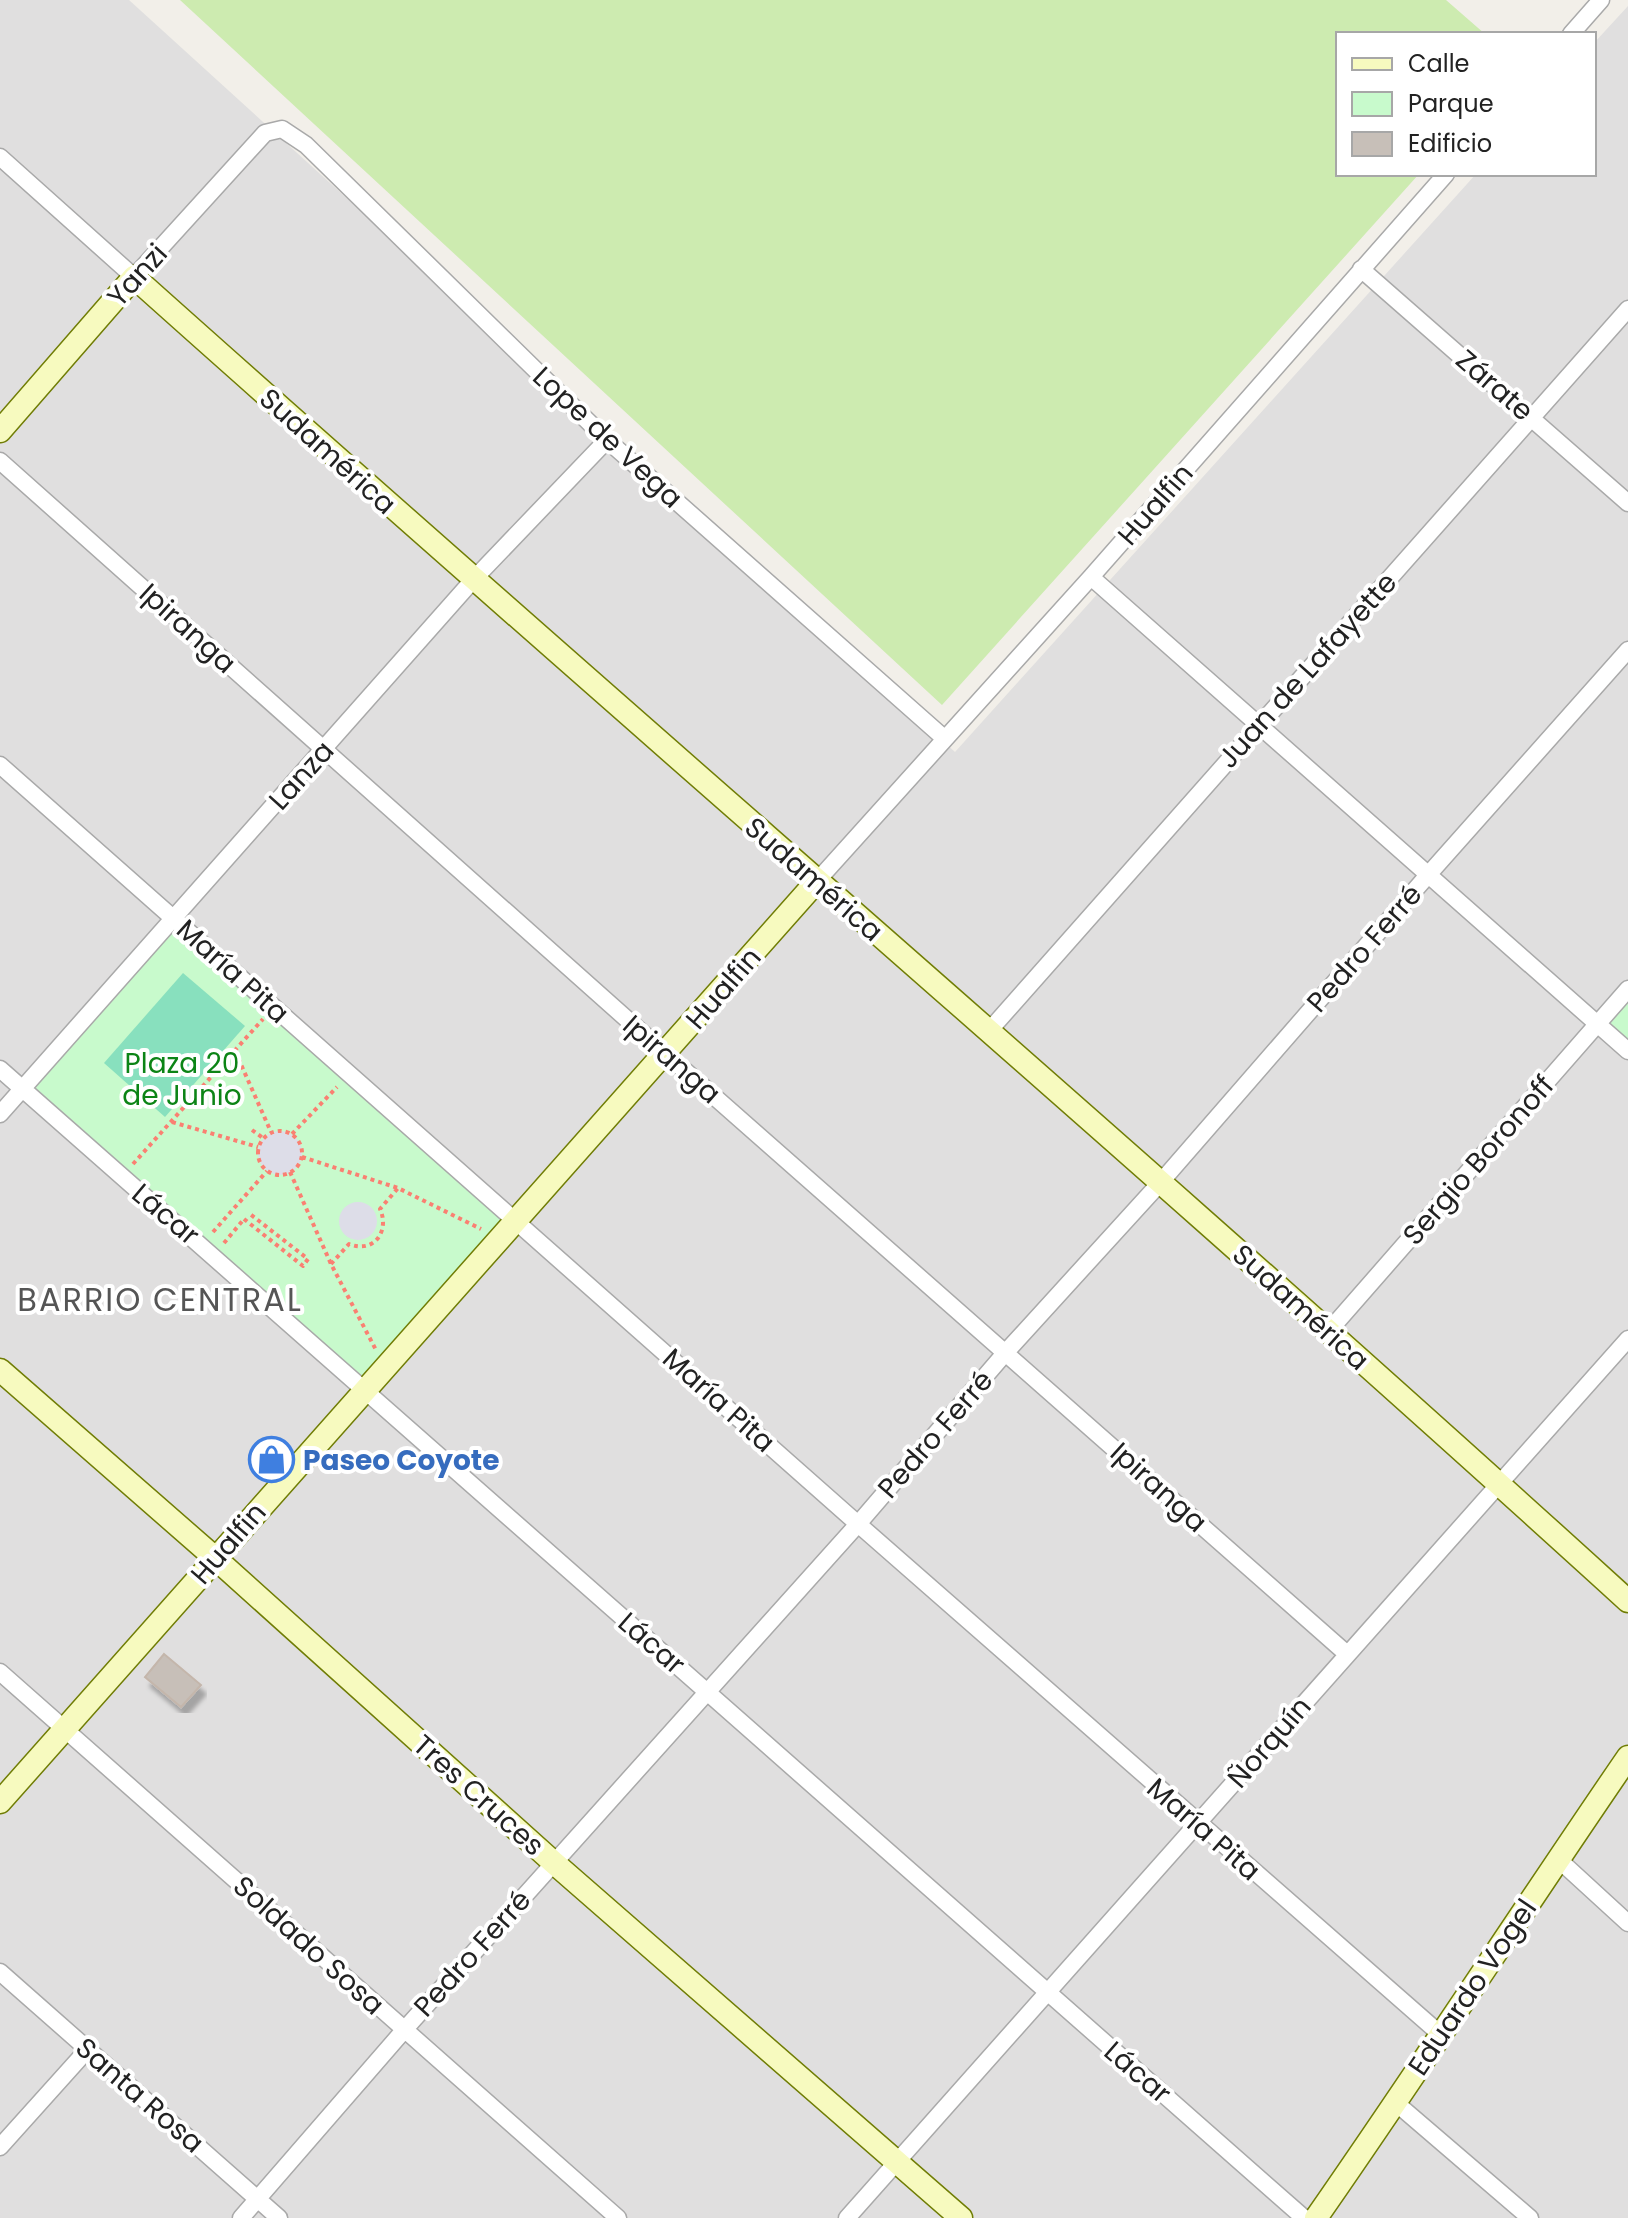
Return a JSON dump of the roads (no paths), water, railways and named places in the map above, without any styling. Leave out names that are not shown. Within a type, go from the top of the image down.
[{"type":"street","points":[[1573,32],[1601,0]]},
{"type":"street","name":"Yanzi","points":[[0,431],[265,133],[282,129]]},
{"type":"street","name":"Lope de Vega","points":[[282,129],[306,145],[607,440],[944,738]]},
{"type":"street","name":"Sudamérica","points":[[0,157],[473,580],[1500,1484],[1628,1601]]},
{"type":"street","name":"Hualfin","points":[[0,1802],[362,1390],[666,1054],[1444,176]]},
{"type":"street","name":"Zárate","points":[[1361,269],[1628,503]]},
{"type":"street","name":"Juan de Lafayette","points":[[988,1032],[1628,309]]},
{"type":"street","name":"Lanza","points":[[0,1114],[473,580],[607,440]]},
{"type":"street","name":"Ipiranga","points":[[0,461],[1347,1654]]},
{"type":"street","points":[[1091,577],[1628,1051]]},
{"type":"street","name":"Pedro Ferré","points":[[241,2218],[553,1862],[1160,1183],[1628,650]]},
{"type":"street","name":"María Pita","points":[[0,765],[348,1075],[1439,2033]]},
{"type":"street","name":"Sergio Boronoff","points":[[1328,1332],[1628,989]]},
{"type":"street","name":"Lácar","points":[[0,1069],[1304,2218]]},
{"type":"street","name":"Ñorquín","points":[[847,2218],[1628,1339]]},
{"type":"street","name":"Tres Cruces","points":[[0,1370],[215,1558],[553,1862],[961,2218]]},
{"type":"street","name":"Soldado Sosa","points":[[0,1672],[618,2218]]},
{"type":"street","name":"Eduardo Vogel","points":[[1316,2218],[1628,1757]]},
{"type":"street","points":[[1558,1859],[1628,1923]]},
{"type":"street","name":"Santa Rosa","points":[[0,1972],[279,2218]]},
{"type":"street","points":[[0,2147],[88,2049]]},
{"type":"street","points":[[1396,2103],[1530,2218]]},
{"type":"place","name":"Paseo Coyote","points":[[272,1460]]},
{"type":"district","name":"BARRIO CENTRAL","points":[[160,1300]]},
{"type":"park label","name":"Plaza 20 de Junio","points":[[182,1079]]}]
